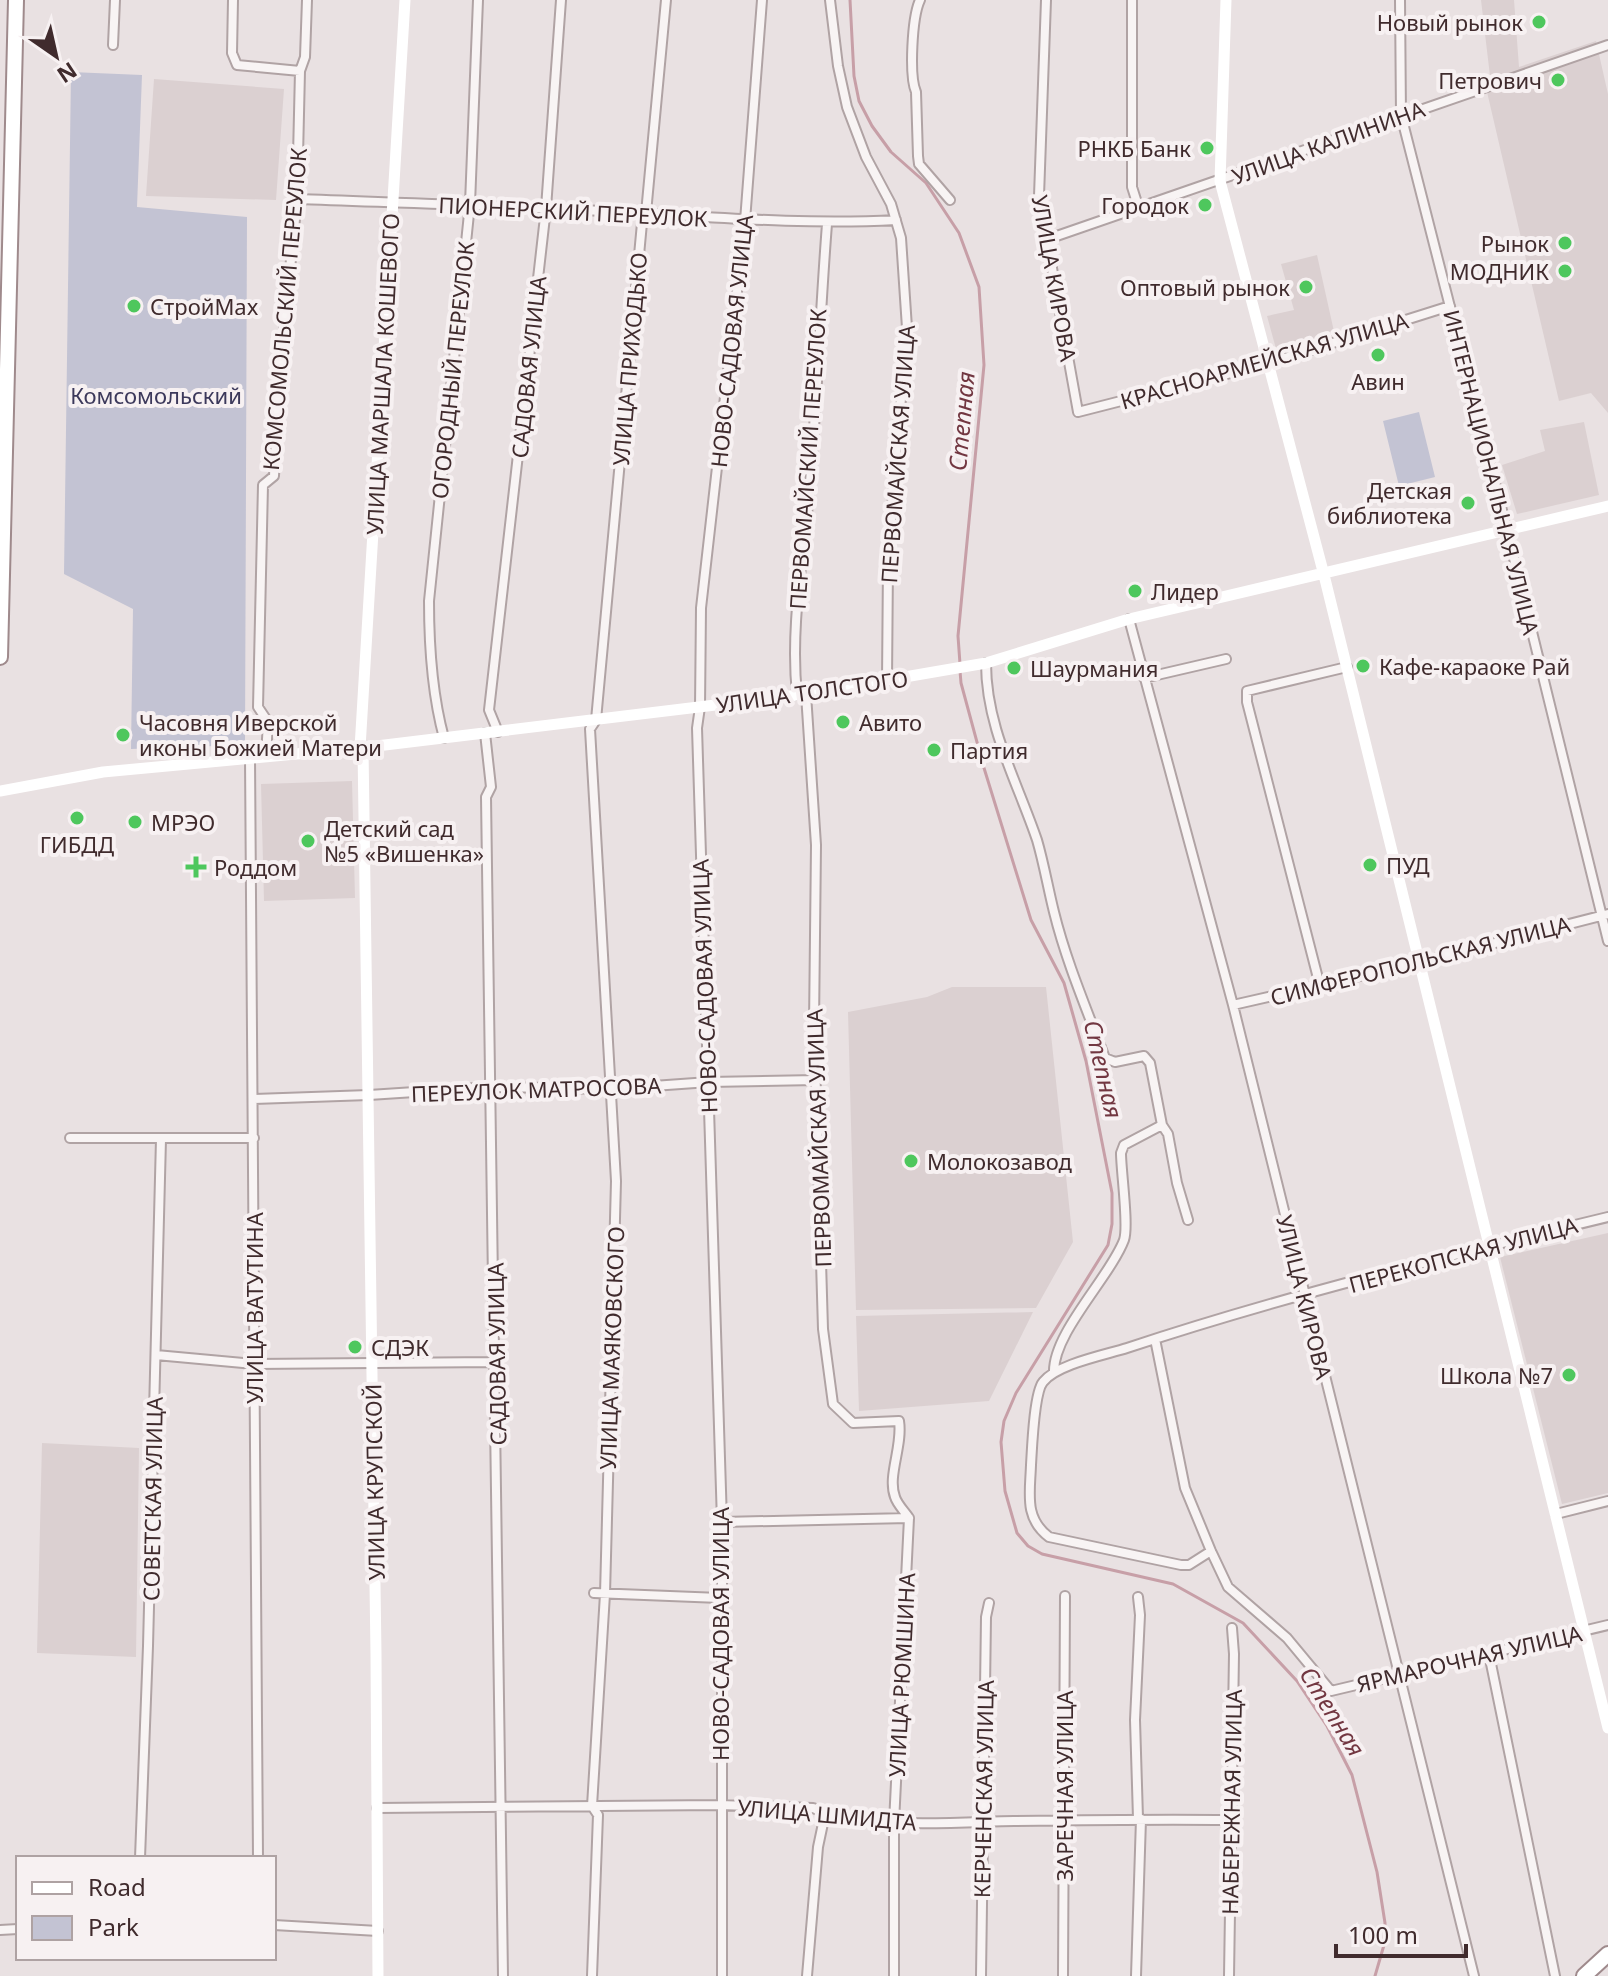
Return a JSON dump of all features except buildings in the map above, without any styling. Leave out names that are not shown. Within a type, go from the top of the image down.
[{"type":"highway","points":[[0,657],[2,474],[16,0]]},
{"type":"highway","points":[[1584,1976],[1608,1954]]},
{"type":"main road","name":"УЛИЦА МАРШАЛА КОШЕВОГО","points":[[362,748],[405,0]]},
{"type":"main road","points":[[1226,0],[1220,181],[1324,575],[1608,1728]]},
{"type":"main road","name":"УЛИЦА ТОЛСТОГО","points":[[0,791],[103,772],[362,748],[802,695],[943,671],[982,664],[1129,619],[1608,506]]},
{"type":"main road","name":"УЛИЦА КРУПСКОЙ","points":[[362,748],[369,1095],[378,1976]]},
{"type":"street","points":[[113,45],[115,0]]},
{"type":"street","points":[[233,0],[232,53],[237,65],[300,71]]},
{"type":"street","name":"КОМСОМОЛЬСКИЙ ПЕРЕУЛОК","points":[[266,756],[268,722],[258,707],[263,485],[274,476],[279,380],[297,199],[300,71],[305,57],[307,0]]},
{"type":"street","name":"ОГОРОДНЫЙ ПЕРЕУЛОК","points":[[444,738],[436,704],[429,601],[470,204],[478,0]]},
{"type":"street","name":"САДОВАЯ УЛИЦА","points":[[503,1976],[486,797],[491,787],[492,732],[489,710],[546,208],[561,0]]},
{"type":"street","name":"УЛИЦА ПРИХОДЬКО","points":[[596,720],[666,0]]},
{"type":"street","name":"НОВО-САДОВАЯ УЛИЦА","points":[[722,1976],[722,1522],[697,728],[701,608],[745,221],[762,0]]},
{"type":"street","name":"ПЕРВОМАЙСКАЯ УЛИЦА","points":[[830,0],[838,66],[847,107],[901,238],[908,343],[899,415],[888,564],[887,680]]},
{"type":"street","points":[[920,0],[914,34],[913,84],[919,164],[950,200]]},
{"type":"street","name":"УЛИЦА КИРОВА","points":[[1046,0],[1039,196],[1078,412]]},
{"type":"street","points":[[1132,0],[1132,187],[1139,209]]},
{"type":"street","name":"ИНТЕРНАЦИОНАЛЬНАЯ УЛИЦА","points":[[1400,0],[1401,115],[1605,915],[1608,941]]},
{"type":"street","name":"УЛИЦА КАЛИНИНА","points":[[1048,239],[1608,45]]},
{"type":"street","name":"ПИОНЕРСКИЙ ПЕРЕУЛОК","points":[[297,199],[470,204],[827,224],[896,220]]},
{"type":"street","name":"ПЕРВОМАЙСКИЙ ПЕРЕУЛОК","points":[[802,695],[793,659],[809,495],[827,224]]},
{"type":"street","name":"КРАСНОАРМЕЙСКАЯ УЛИЦА","points":[[1078,412],[1266,364],[1450,306]]},
{"type":"street","name":"УЛИЦА КИРОВА","points":[[1129,619],[1233,1005],[1474,1976]]},
{"type":"street","points":[[1144,678],[1226,659]]},
{"type":"street","points":[[982,664],[997,735],[1036,838],[1051,891],[1053,911],[1105,1058],[1115,1062],[1144,1056],[1150,1063],[1162,1125],[1168,1134],[1188,1220]]},
{"type":"street","points":[[1320,986],[1247,702],[1247,691],[1347,667]]},
{"type":"street","name":"ПЕРВОМАЙСКАЯ УЛИЦА","points":[[802,695],[816,845],[814,1026],[823,1329],[833,1404],[853,1423],[899,1421],[902,1438],[893,1483],[895,1499],[909,1518]]},
{"type":"street","name":"УЛИЦА МАЯКОВСКОГО","points":[[592,1976],[598,1815],[592,1806],[605,1594],[616,1181],[590,729],[596,720]]},
{"type":"street","name":"УЛИЦА ВАТУТИНА","points":[[250,758],[258,1856]]},
{"type":"street","name":"СИМФЕРОПОЛЬСКАЯ УЛИЦА","points":[[1233,1005],[1421,962],[1605,915]]},
{"type":"street","name":"ПЕРЕУЛОК МАТРОСОВА","points":[[254,1099],[491,1087],[611,1089],[709,1082],[817,1080]]},
{"type":"street","points":[[1155,1339],[1185,1488],[1211,1551],[1189,1565],[1049,1537],[1038,1528],[1029,1510],[1035,1418],[1041,1384],[1054,1372],[1062,1343],[1125,1238],[1121,1153],[1124,1145],[1162,1125]]},
{"type":"street","points":[[70,1138],[254,1138]]},
{"type":"street","name":"СОВЕТСКАЯ УЛИЦА","points":[[140,1856],[161,1139]]},
{"type":"street","name":"ПЕРЕКОПСКАЯ УЛИЦА","points":[[1054,1372],[1305,1296],[1608,1217]]},
{"type":"street","points":[[156,1355],[254,1364],[496,1362]]},
{"type":"street","points":[[1556,1514],[1608,1501]]},
{"type":"street","points":[[722,1522],[909,1518]]},
{"type":"street","name":"УЛИЦА РЮМШИНА","points":[[894,1976],[894,1823],[909,1518]]},
{"type":"street","name":"ЯРМАРОЧНАЯ УЛИЦА","points":[[1211,1551],[1228,1587],[1287,1638],[1331,1691],[1608,1625]]},
{"type":"street","points":[[594,1593],[720,1598]]},
{"type":"street","name":"ЗАРЕЧНАЯ УЛИЦА","points":[[1063,1976],[1065,1596]]},
{"type":"street","points":[[1136,1976],[1138,1597]]},
{"type":"street","name":"КЕРЧЕНСКАЯ УЛИЦА","points":[[981,1976],[986,1617],[989,1603]]},
{"type":"street","name":"НАБЕРЕЖНАЯ УЛИЦА","points":[[1229,1976],[1232,1628]]},
{"type":"street","points":[[1489,1654],[1555,1976]]},
{"type":"street","name":"УЛИЦА ШМИДТА","points":[[377,1808],[720,1805],[813,1808],[825,1814],[894,1823],[1139,1818],[1229,1820]]},
{"type":"street","points":[[807,1976],[818,1847],[825,1814]]},
{"type":"street","points":[[276,1925],[378,1931]]},
{"type":"shaded area","name":"Рынок","points":[[1481,0],[1514,0],[1519,67],[1596,41],[1608,94],[1608,413],[1591,393],[1559,401],[1484,79],[1490,76]]},
{"type":"shaded area","points":[[154,79],[284,89],[276,200],[146,196]]},
{"type":"shaded area","name":"Оптовый рынок","points":[[1317,255],[1335,336],[1278,356],[1267,316],[1294,310],[1281,264]]},
{"type":"shaded area","points":[[1584,422],[1599,495],[1517,514],[1502,465],[1545,451],[1540,430]]},
{"type":"shaded area","name":"Детский сад №5 «Вишенка»","points":[[352,781],[355,898],[264,901],[261,784]]},
{"type":"shaded area","name":"Молокозавод","points":[[952,987],[1046,987],[1073,1242],[1036,1308],[856,1310],[848,1012],[927,997]]},
{"type":"shaded area","name":"Школа №7","points":[[1608,1233],[1608,1493],[1562,1504],[1500,1257]]},
{"type":"shaded area","points":[[1033,1312],[989,1401],[859,1411],[856,1316]]},
{"type":"shaded area","points":[[42,1443],[139,1448],[136,1657],[37,1653]]},
{"type":"green space","name":"Комсомольский","points":[[71,72],[142,75],[137,207],[247,217],[245,745],[131,749],[133,609],[64,574]]},
{"type":"green space","points":[[1419,412],[1435,477],[1399,486],[1383,421]]},
{"type":"waterway","name":"Степная","points":[[850,0],[854,76],[859,101],[891,152],[926,183],[959,233],[979,287],[984,365],[958,636],[960,664]]},
{"type":"waterway","name":"Степная","points":[[960,671],[984,768],[1031,920],[1064,983],[1086,1061],[1112,1193],[1108,1245],[1016,1393],[1004,1421],[1001,1442],[1005,1491],[1017,1533],[1028,1546],[1042,1554],[1173,1584],[1243,1623],[1297,1681],[1327,1726],[1352,1775],[1377,1872],[1385,1923],[1384,1945],[1375,1976]]},
{"type":"place","name":"Новый рынок","points":[[1539,22]]},
{"type":"place","name":"Петрович","points":[[1558,80]]},
{"type":"place","name":"РНКБ Банк","points":[[1207,148]]},
{"type":"place","name":"Городок","points":[[1205,205]]},
{"type":"place","name":"Рынок","points":[[1565,243]]},
{"type":"place","name":"МОДНИК","points":[[1565,271]]},
{"type":"place","name":"Оптовый рынок","points":[[1306,287]]},
{"type":"place","name":"СтройMax","points":[[134,306]]},
{"type":"place","name":"Авин","points":[[1378,355]]},
{"type":"place","name":"Детская библиотека","points":[[1468,503]]},
{"type":"place","name":"Лидер","points":[[1135,591]]},
{"type":"place","name":"Кафе-караоке Рай","points":[[1363,666]]},
{"type":"place","name":"Шаурмания","points":[[1014,668]]},
{"type":"place","name":"Авито","points":[[843,722]]},
{"type":"place","name":"Часовня Иверской иконы Божией Матери","points":[[123,735]]},
{"type":"place","name":"Партия","points":[[934,750]]},
{"type":"place","name":"ГИБДД","points":[[77,818]]},
{"type":"place","name":"МРЭО","points":[[135,822]]},
{"type":"place","name":"Детский сад №5 «Вишенка»","points":[[308,841]]},
{"type":"place","name":"ПУД","points":[[1370,865]]},
{"type":"place","name":"Роддом","points":[[196,867]]},
{"type":"place","name":"Молокозавод","points":[[911,1161]]},
{"type":"place","name":"СДЭК","points":[[355,1347]]},
{"type":"place","name":"Школа №7","points":[[1569,1375]]}]
